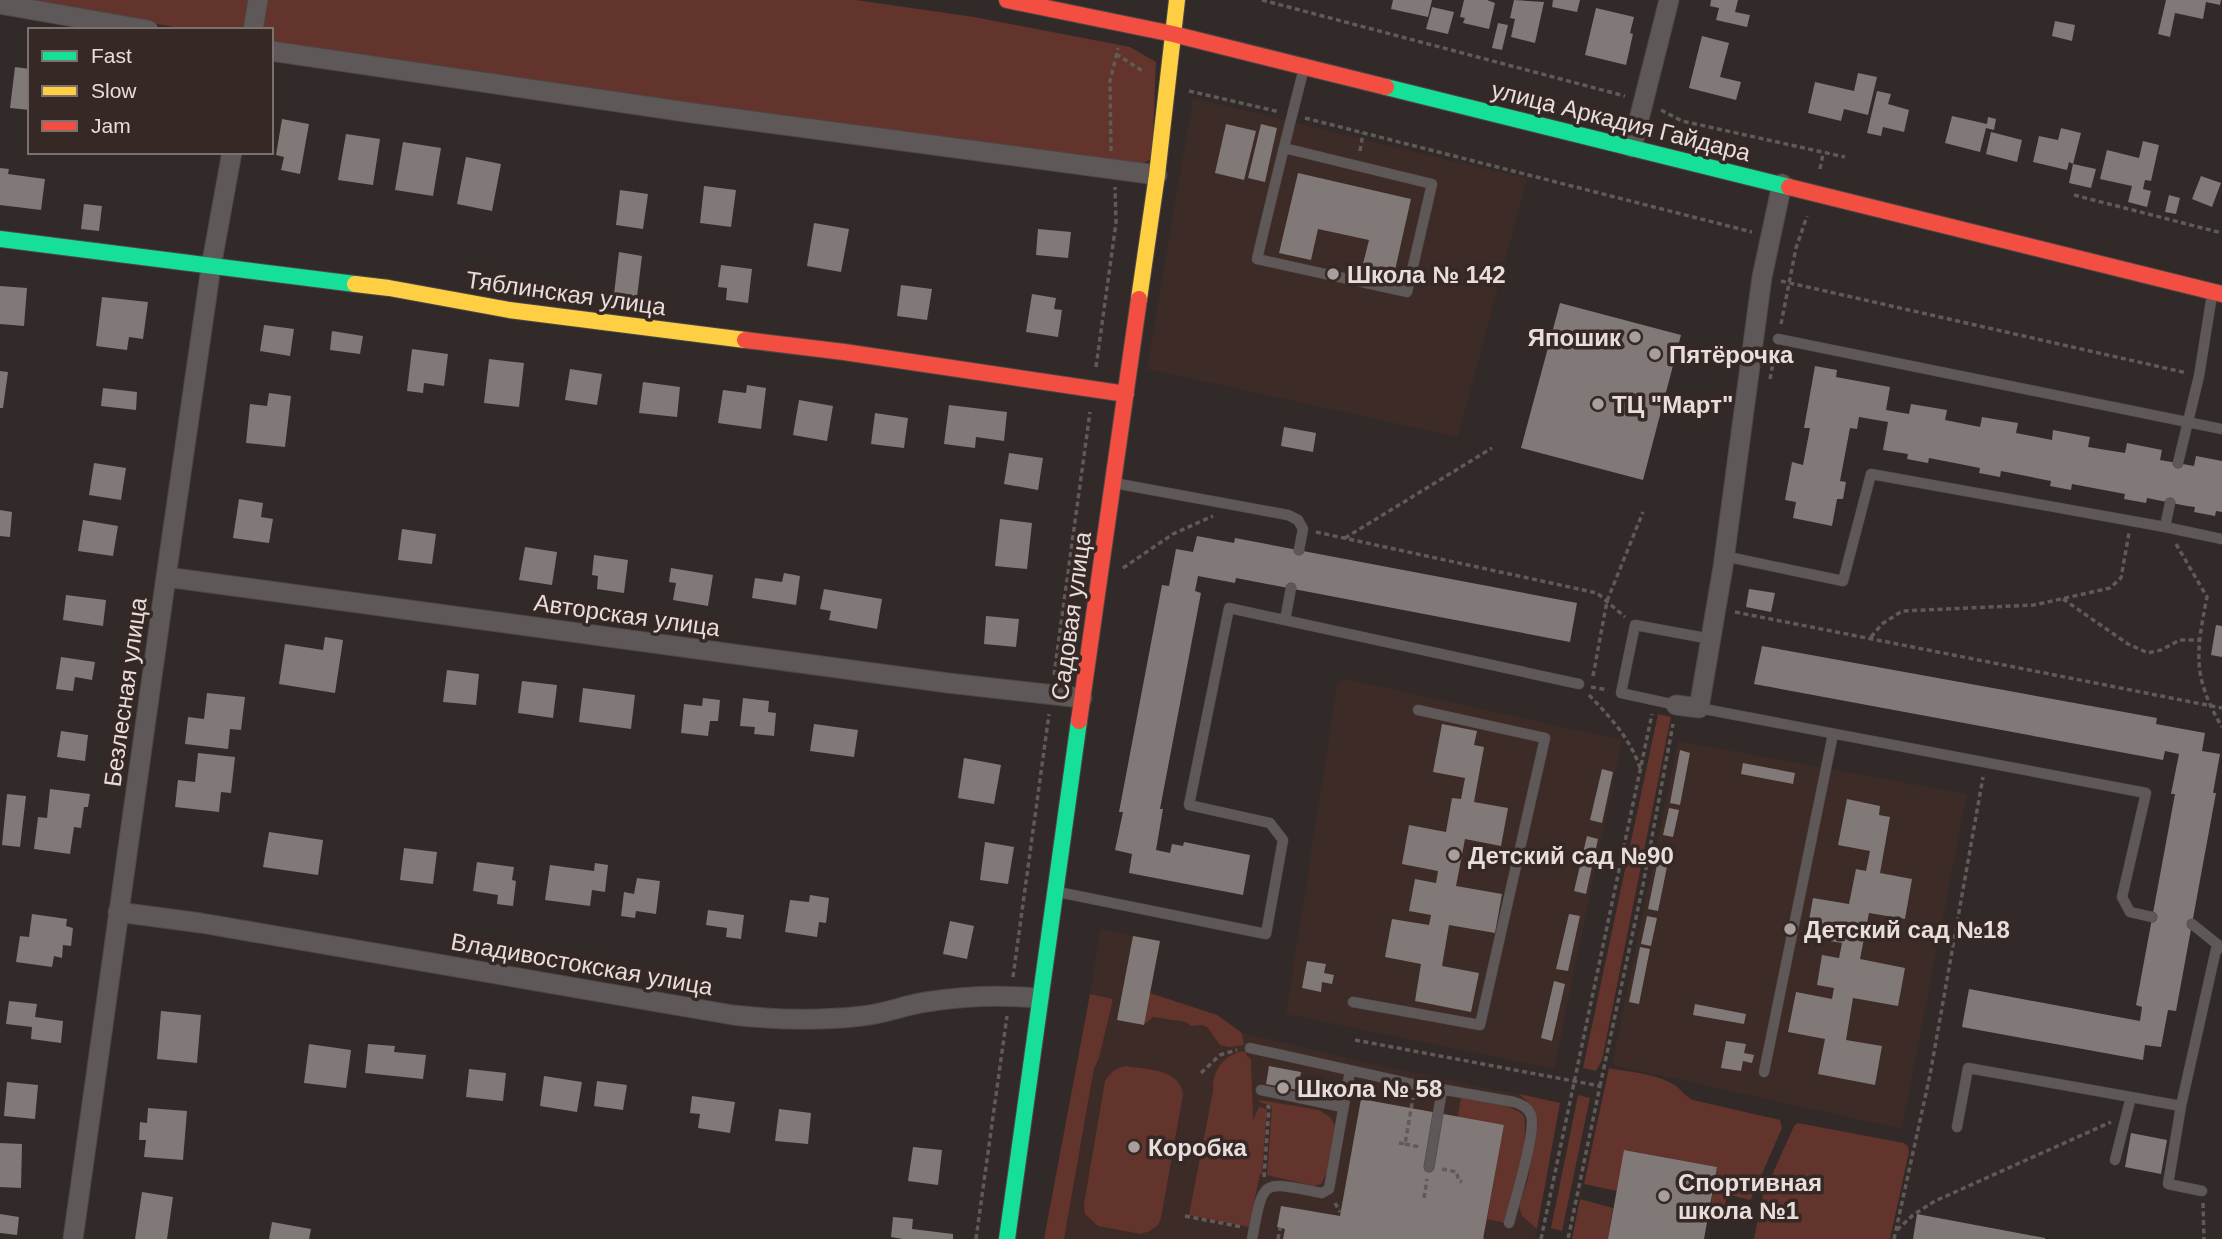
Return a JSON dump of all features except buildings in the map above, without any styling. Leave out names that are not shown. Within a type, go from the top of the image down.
[{"type":"street","points":[[253,28],[258,0]]},
{"type":"street","name":"улица Аркадия Гайдара","points":[[1007,0],[1033,2],[1173,34],[2217,293]]},
{"type":"street","name":"Садовая улица","points":[[1007,1239],[1157,175],[1177,0]]},
{"type":"street","points":[[1632,146],[1669,0]]},
{"type":"street","points":[[0,4],[137,28]]},
{"type":"street","points":[[273,51],[706,115],[1157,175]]},
{"type":"street","name":"Безлесная улица","points":[[73,1239],[211,267],[232,154]]},
{"type":"street","points":[[1676,705],[1699,708],[1724,556],[1762,276],[1782,184]]},
{"type":"street","name":"Тяблинская улица","points":[[0,239],[389,288],[509,310],[844,352],[1126,394]]},
{"type":"street","name":"Авторская улица","points":[[166,577],[948,683],[1082,698]]},
{"type":"street","name":"Владивостокская улица","points":[[118,912],[228,928],[733,1015],[782,1020],[866,1016],[926,1002],[1010,996],[1039,998]]},
{"type":"lane","points":[[1284,148],[1432,184],[1407,292],[1257,259],[1292,115],[1304,68]]},
{"type":"lane","points":[[2178,463],[2217,293]]},
{"type":"lane","points":[[1778,338],[2222,429]]},
{"type":"lane","points":[[1724,556],[1843,581],[1871,474],[2222,539]]},
{"type":"lane","points":[[1114,483],[1288,514],[1298,520],[1303,529],[1299,550]]},
{"type":"lane","points":[[2165,527],[2170,503]]},
{"type":"lane","points":[[1285,620],[1291,588]]},
{"type":"lane","points":[[1055,891],[1266,934],[1283,840],[1270,823],[1189,805],[1229,608],[1579,684]]},
{"type":"lane","points":[[1676,705],[1621,693],[1635,625],[1711,639]]},
{"type":"lane","points":[[1699,708],[2146,793],[2122,897],[2130,912],[2152,918]]},
{"type":"lane","points":[[1353,1002],[1480,1025],[1545,738],[1418,710]]},
{"type":"lane","points":[[1764,1072],[1833,734]]},
{"type":"lane","points":[[2192,924],[2220,947],[2181,1106],[2168,1184],[2202,1191]]},
{"type":"lane","points":[[1250,1048],[1442,1090],[1514,1102],[1525,1107],[1531,1113],[1532,1124],[1509,1223]]},
{"type":"lane","points":[[1957,1127],[1968,1068],[2181,1106]]},
{"type":"lane","points":[[1253,1234],[1260,1200],[1266,1189],[1276,1185],[1322,1193],[1327,1191],[1350,1071]]},
{"type":"lane","points":[[1261,1090],[1343,1107]]},
{"type":"lane","points":[[1429,1167],[1442,1090]]},
{"type":"lane","points":[[2115,1160],[2131,1097]]},
{"type":"path","points":[[1262,0],[1644,101],[1682,121],[1845,157]]},
{"type":"path","points":[[976,1239],[1116,223],[1111,169],[1110,80],[1124,23]]},
{"type":"path","points":[[1116,54],[1167,86],[1292,115],[1771,237]]},
{"type":"path","points":[[2074,195],[2222,233]]},
{"type":"path","points":[[1762,276],[2199,376]]},
{"type":"path","points":[[1345,538],[1492,449]]},
{"type":"path","points":[[1099,585],[1173,534],[1238,505]]},
{"type":"path","points":[[1621,693],[1591,687],[1607,601],[1643,512]]},
{"type":"path","points":[[1870,638],[1882,624],[1902,611],[2034,606],[2110,588],[2121,578],[2131,521]]},
{"type":"path","points":[[2165,527],[2207,597],[2199,640],[2199,670],[2209,705],[2222,727]]},
{"type":"path","points":[[1303,529],[1597,593],[1635,625]]},
{"type":"path","points":[[2063,599],[2128,644],[2148,653],[2161,650],[2180,640],[2199,640]]},
{"type":"path","points":[[1716,608],[2222,708]]},
{"type":"path","points":[[1579,684],[1605,711],[1634,749],[1641,770]]},
{"type":"path","points":[[1541,1239],[1654,700]]},
{"type":"path","points":[[1568,1239],[1615,1026],[1676,705]]},
{"type":"path","points":[[1894,1239],[1930,1075],[1986,762]]},
{"type":"path","points":[[1355,1040],[1600,1086]]},
{"type":"path","points":[[1201,1073],[1220,1055],[1250,1048]]},
{"type":"path","points":[[1399,1143],[1405,1144],[1412,1091]]},
{"type":"path","points":[[1258,1104],[1269,1107],[1264,1176],[1266,1189]]},
{"type":"path","points":[[1896,1231],[1913,1215],[1935,1201],[2126,1115]]},
{"type":"path","points":[[1429,1167],[1457,1172],[1458,1180],[1462,1182]]},
{"type":"path","points":[[2202,1191],[2204,1239]]},
{"type":"path","points":[[1338,1192],[1336,1204],[1340,1212]]},
{"type":"path","points":[[1323,1201],[1336,1204]]},
{"type":"path","points":[[1185,1216],[1253,1234]]},
{"type":"path","points":[[1278,1239],[1280,1228]]},
{"type":"shaded area","points":[[18,0],[248,0],[244,28],[179,28]]},
{"type":"shaded area","points":[[265,0],[856,0],[974,17],[1130,47],[1156,62],[1152,158],[1139,166],[280,45],[273,42],[273,28],[261,28]]},
{"type":"shaded area","name":"Школа № 142","points":[[1193,98],[1527,179],[1458,437],[1147,369]]},
{"type":"shaded area","name":"Детский сад №90","points":[[1346,679],[1622,740],[1554,1069],[1286,1014],[1337,685]]},
{"type":"shaded area","points":[[1658,714],[1671,717],[1602,1060],[1596,1071],[1583,1068]]},
{"type":"shaded area","name":"Детский сад №18","points":[[1678,741],[1967,794],[1902,1129],[1612,1065]]},
{"type":"shaded area","name":"Школа № 58","points":[[1100,929],[1160,941],[1150,993],[1217,1015],[1243,1033],[1377,1065],[1560,1103],[1535,1239],[1044,1239]]},
{"type":"shaded area","points":[[1150,993],[1217,1015],[1242,1033],[1244,1045],[1220,1045],[1203,1025],[1191,1026],[1186,1022],[1153,1017],[1144,1025]]},
{"type":"shaded area","points":[[1090,994],[1112,999],[1112,1003],[1099,1058],[1094,1068],[1064,1239],[1044,1239]]},
{"type":"shaded area","points":[[1246,1051],[1251,1059],[1253,1120],[1259,1107],[1267,1109],[1262,1174],[1249,1227],[1189,1215],[1217,1069],[1232,1055]]},
{"type":"shaded area","name":"Коробка","points":[[1126,1066],[1169,1075],[1180,1085],[1183,1094],[1161,1218],[1158,1225],[1141,1234],[1098,1226],[1085,1214],[1084,1204],[1105,1081],[1114,1071]]},
{"type":"shaded area","points":[[1609,1068],[1664,1080],[1693,1100],[1780,1120],[1782,1128],[1751,1199],[1730,1195],[1725,1206],[1711,1204],[1717,1167],[1625,1150],[1617,1191],[1584,1184]]},
{"type":"shaded area","points":[[1519,1094],[1560,1103],[1537,1229],[1522,1216],[1519,1206],[1528,1179],[1538,1120],[1527,1101]]},
{"type":"shaded area","points":[[1578,1095],[1590,1098],[1562,1231],[1551,1228]]},
{"type":"shaded area","points":[[1461,1097],[1512,1108],[1524,1116],[1523,1155],[1506,1223],[1487,1219],[1504,1126],[1458,1117]]},
{"type":"shaded area","points":[[1260,1100],[1319,1110],[1331,1118],[1335,1126],[1328,1171],[1321,1184],[1314,1186],[1267,1175],[1272,1106],[1259,1102]]},
{"type":"shaded area","points":[[1798,1123],[1904,1143],[1908,1147],[1890,1239],[1754,1239],[1763,1195],[1794,1126]]},
{"type":"shaded area","points":[[1580,1199],[1613,1208],[1608,1239],[1572,1239]]},
{"type":"traffic: fast","points":[[1386,87],[1789,187]]},
{"type":"traffic: fast","points":[[0,239],[355,284]]},
{"type":"traffic: fast","points":[[1007,1239],[1079,721]]},
{"type":"traffic: slow","points":[[1139,299],[1157,175],[1177,0]]},
{"type":"traffic: slow","points":[[355,284],[509,310],[745,340]]},
{"type":"traffic: jam","points":[[1007,0],[1173,34],[1386,87]]},
{"type":"traffic: jam","points":[[1789,187],[2222,294]]},
{"type":"traffic: jam","points":[[1079,721],[1139,299]]},
{"type":"traffic: jam","points":[[745,340],[1126,394]]},
{"type":"place","name":"Школа № 142","points":[[1333,274]]},
{"type":"place","name":"Япошик","points":[[1635,337]]},
{"type":"place","name":"Пятёрочка","points":[[1655,354]]},
{"type":"place","name":"ТЦ \"Март\"","points":[[1598,404]]},
{"type":"place","name":"Детский сад №90","points":[[1454,855]]},
{"type":"place","name":"Детский сад №18","points":[[1790,929]]},
{"type":"place","name":"Школа № 58","points":[[1283,1088]]},
{"type":"place","name":"Коробка","points":[[1134,1147]]},
{"type":"place","name":"Спортивная школа №1","points":[[1664,1196]]}]
